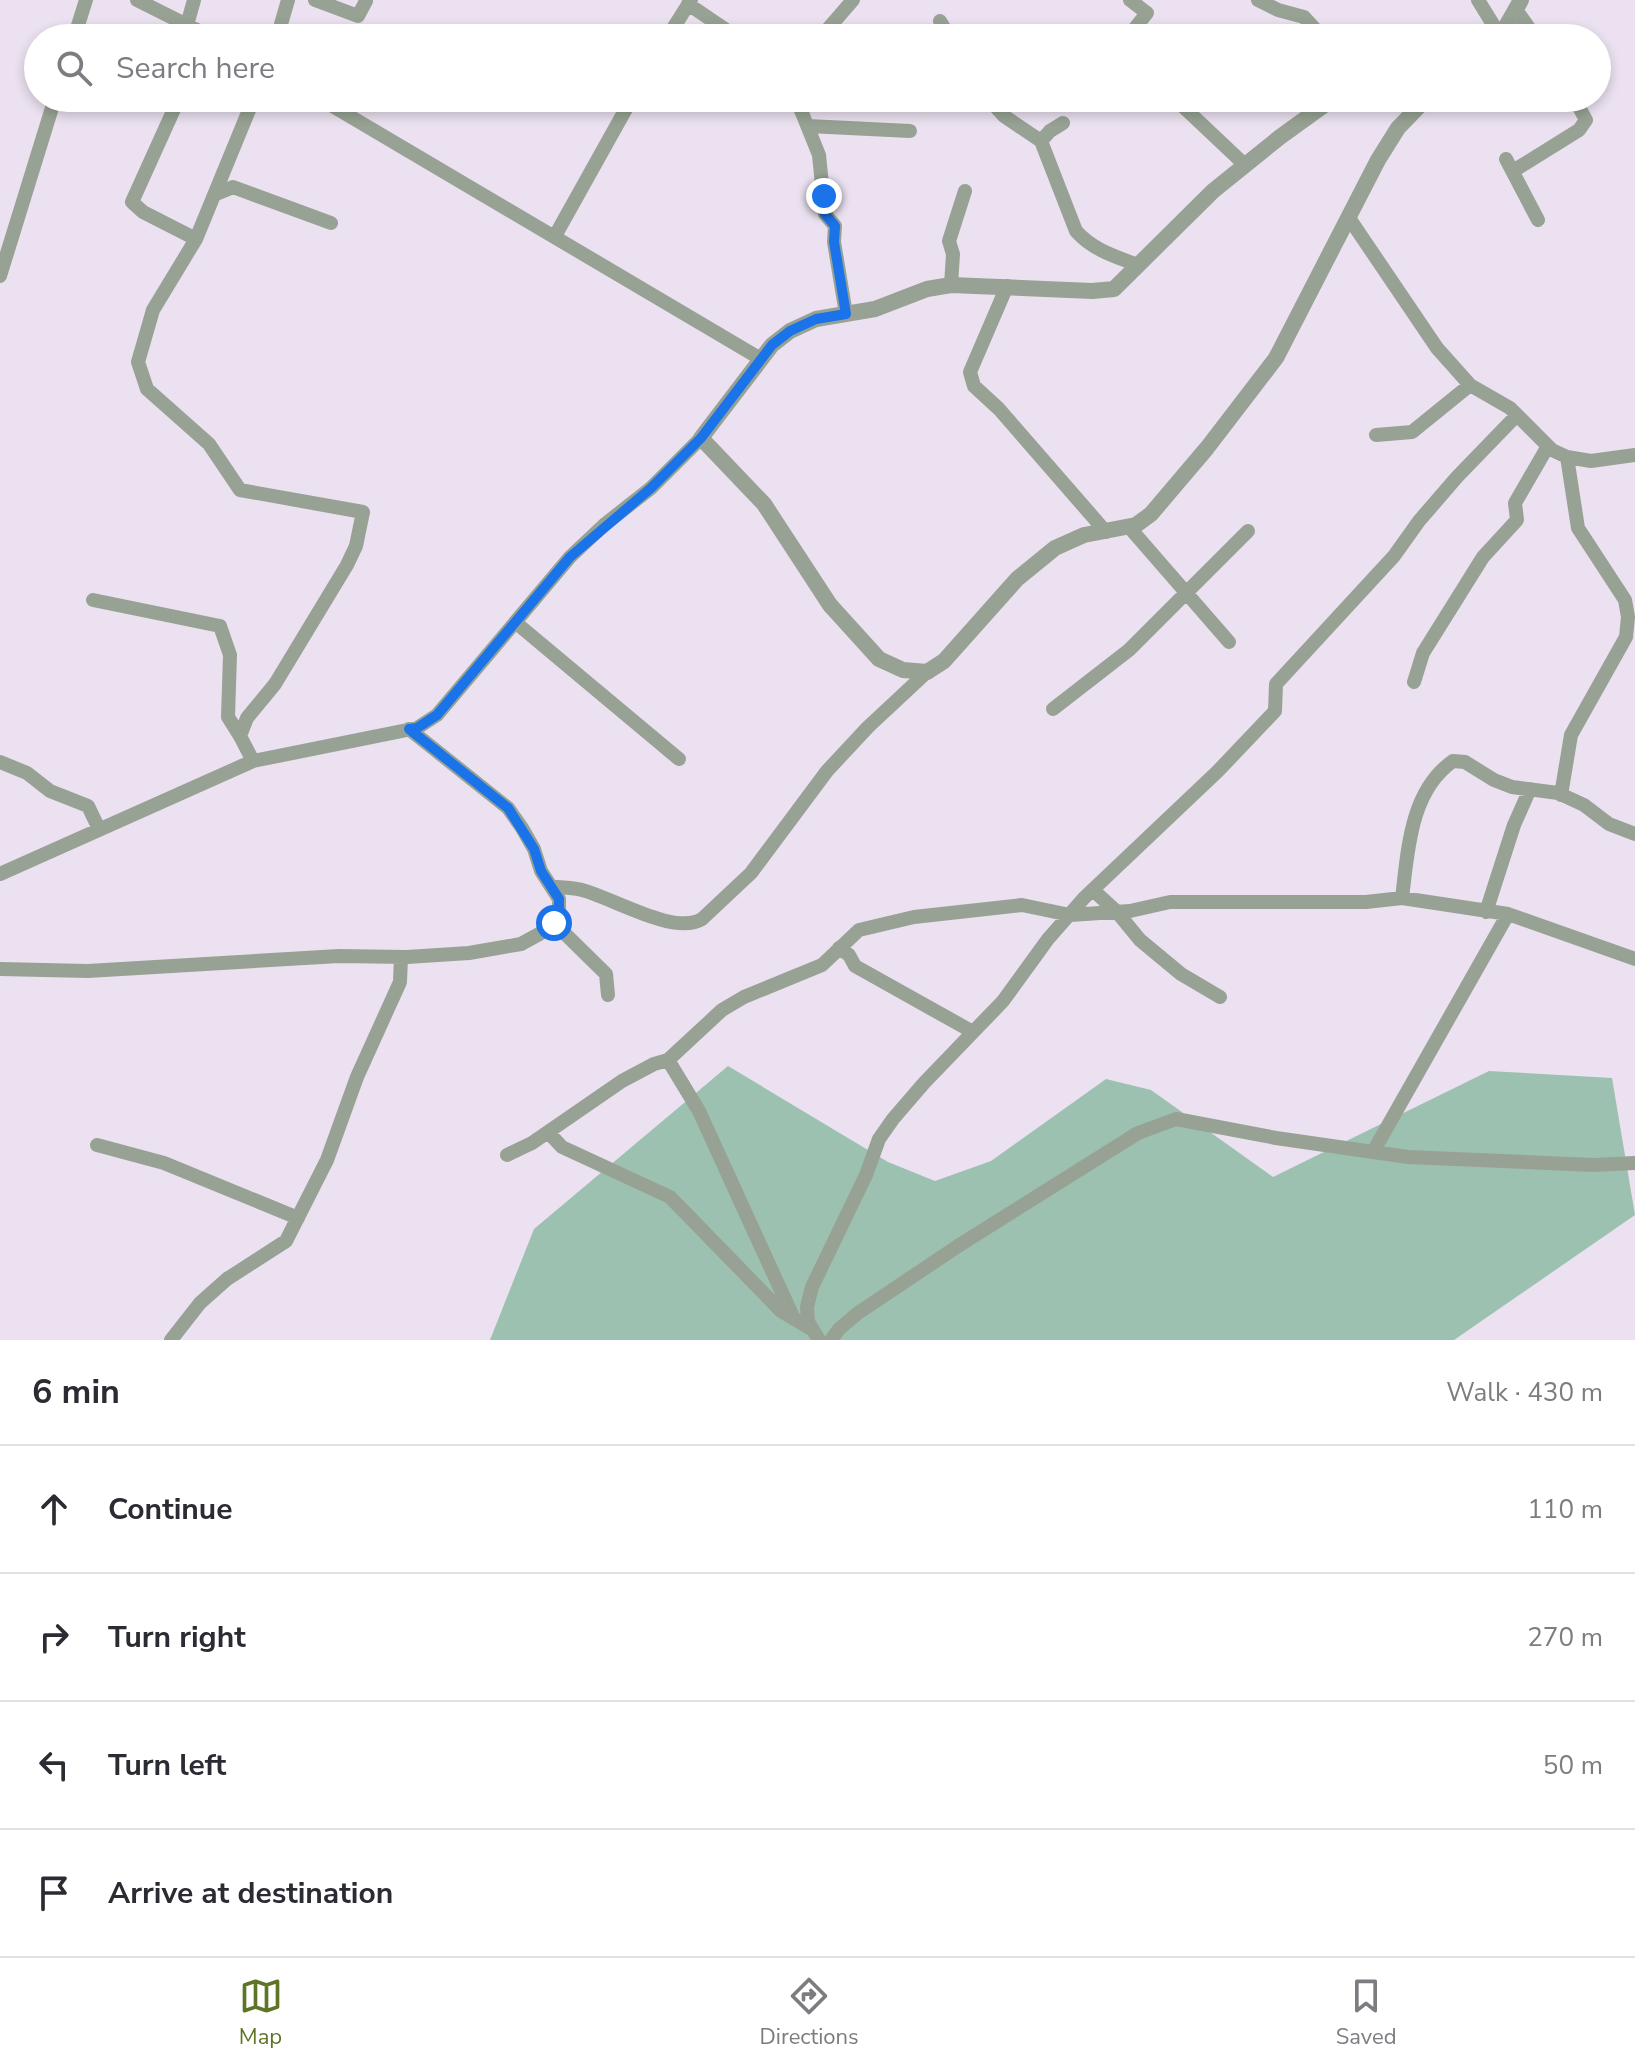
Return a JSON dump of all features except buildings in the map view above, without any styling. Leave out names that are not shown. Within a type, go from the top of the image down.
[{"type":"street","points":[[78,24],[86,0]]},
{"type":"street","points":[[137,0],[185,24]]},
{"type":"street","points":[[187,24],[194,0]]},
{"type":"street","points":[[281,24],[288,0]]},
{"type":"street","points":[[315,0],[358,16],[366,1]]},
{"type":"street","points":[[832,24],[853,0]]},
{"type":"street","points":[[1130,0],[1147,13],[1138,24]]},
{"type":"street","points":[[1258,0],[1278,10],[1304,17],[1310,24]]},
{"type":"street","points":[[1478,0],[1491,24]]},
{"type":"street","points":[[676,24],[690,2],[719,24]]},
{"type":"street","points":[[1506,24],[1519,6],[1529,24]]},
{"type":"street","points":[[0,276],[51,112]]},
{"type":"street","points":[[173,112],[132,202],[143,212],[196,239]]},
{"type":"street","points":[[240,736],[247,718],[275,684],[347,565],[356,546],[363,512],[240,490],[209,444],[147,389],[138,362],[153,310],[196,239],[248,112]]},
{"type":"street","points":[[343,112],[761,359]]},
{"type":"street","points":[[555,236],[624,112]]},
{"type":"street","points":[[802,112],[819,155],[825,214],[835,226],[834,242],[846,314]]},
{"type":"street","points":[[1000,112],[1041,141],[1076,231],[1102,252],[1138,265]]},
{"type":"street","points":[[1189,112],[1245,165]]},
{"type":"street","points":[[0,874],[253,761],[417,728],[437,715],[570,557],[651,488],[701,438],[772,345],[790,331],[816,319],[875,309],[927,289],[951,285],[1092,291],[1114,289],[1213,191],[1315,112]]},
{"type":"street","points":[[551,886],[581,889],[683,925],[693,925],[714,909],[751,873],[827,771],[868,727],[927,672],[944,661],[1017,579],[1046,556],[1084,535],[1129,527],[1151,514],[1207,448],[1276,358],[1398,128],[1413,112]]},
{"type":"street","points":[[1538,220],[1509,165],[1579,130],[1586,120],[1582,112]]},
{"type":"street","points":[[1041,141],[1063,123]]},
{"type":"street","points":[[808,126],[910,131]]},
{"type":"street","points":[[216,194],[233,187],[331,223]]},
{"type":"street","points":[[951,285],[953,254],[949,241],[965,191]]},
{"type":"street","points":[[1349,218],[1437,348],[1470,385],[1498,400],[1548,446],[1567,457],[1591,461],[1635,455]]},
{"type":"street","points":[[1007,286],[970,372],[974,386],[999,409],[1106,532]]},
{"type":"street","points":[[1376,435],[1412,432],[1470,385]]},
{"type":"street","points":[[816,1335],[808,1322],[807,1307],[812,1287],[866,1175],[879,1139],[924,1083],[1003,1001],[1093,890],[1218,771],[1275,711],[1276,684],[1394,556],[1457,477],[1517,415]]},
{"type":"street","points":[[701,438],[764,504],[830,605],[879,659],[903,670],[927,672]]},
{"type":"street","points":[[1414,682],[1423,653],[1483,557],[1517,520],[1515,503],[1548,446]]},
{"type":"street","points":[[1561,795],[1571,735],[1626,637],[1628,617],[1625,600],[1578,528],[1567,457]]},
{"type":"street","points":[[1129,527],[1229,642]]},
{"type":"street","points":[[1053,709],[1129,650],[1248,531]]},
{"type":"street","points":[[93,600],[220,626],[230,655],[228,717],[253,761]]},
{"type":"street","points":[[515,622],[679,759]]},
{"type":"street","points":[[0,969],[88,971],[339,956],[401,957],[469,953],[521,944],[554,923],[559,912],[559,899],[541,871],[534,849],[508,808],[409,729]]},
{"type":"street","points":[[1402,898],[1419,802],[1440,771],[1453,761],[1459,760],[1512,787],[1561,795],[1584,805],[1609,824],[1635,834]]},
{"type":"street","points":[[0,762],[27,773],[50,791],[88,806],[99,829]]},
{"type":"street","points":[[1486,912],[1514,825],[1530,789]]},
{"type":"street","points":[[1093,890],[1117,912],[1140,940],[1181,974],[1220,997]]},
{"type":"street","points":[[507,1155],[548,1132],[622,1081],[668,1060],[722,1010],[744,997],[822,965],[859,930],[914,917],[1022,905],[1070,915],[1117,912],[1170,902],[1366,902],[1402,898],[1508,914],[1634,956]]},
{"type":"street","points":[[1373,1152],[1508,914]]},
{"type":"street","points":[[554,923],[606,974],[608,995]]},
{"type":"street","points":[[839,948],[849,955],[855,966],[973,1032]]},
{"type":"street","points":[[171,1340],[200,1303],[227,1279],[286,1241],[327,1160],[357,1077],[400,982],[401,957]]},
{"type":"street","points":[[668,1060],[699,1111],[794,1319]]},
{"type":"street","points":[[831,1340],[858,1313],[958,1246],[1138,1133],[1176,1119],[1408,1157],[1593,1165],[1635,1163]]},
{"type":"street","points":[[548,1132],[562,1147],[670,1197],[781,1311],[816,1335]]},
{"type":"street","points":[[97,1145],[164,1163],[298,1218]]},
{"type":"green space","points":[[728,1066],[888,1162],[935,1181],[991,1161],[1106,1079],[1151,1090],[1273,1177],[1489,1071],[1612,1078],[1635,1215],[1454,1340],[490,1340],[534,1229]]},
{"type":"route","points":[[554,923],[559,912],[559,899],[541,871],[534,849],[508,808],[409,729],[417,728],[437,715],[570,557],[651,488],[701,438],[772,345],[790,331],[816,319],[846,314],[834,242],[835,226],[825,214],[824,196]]}]
